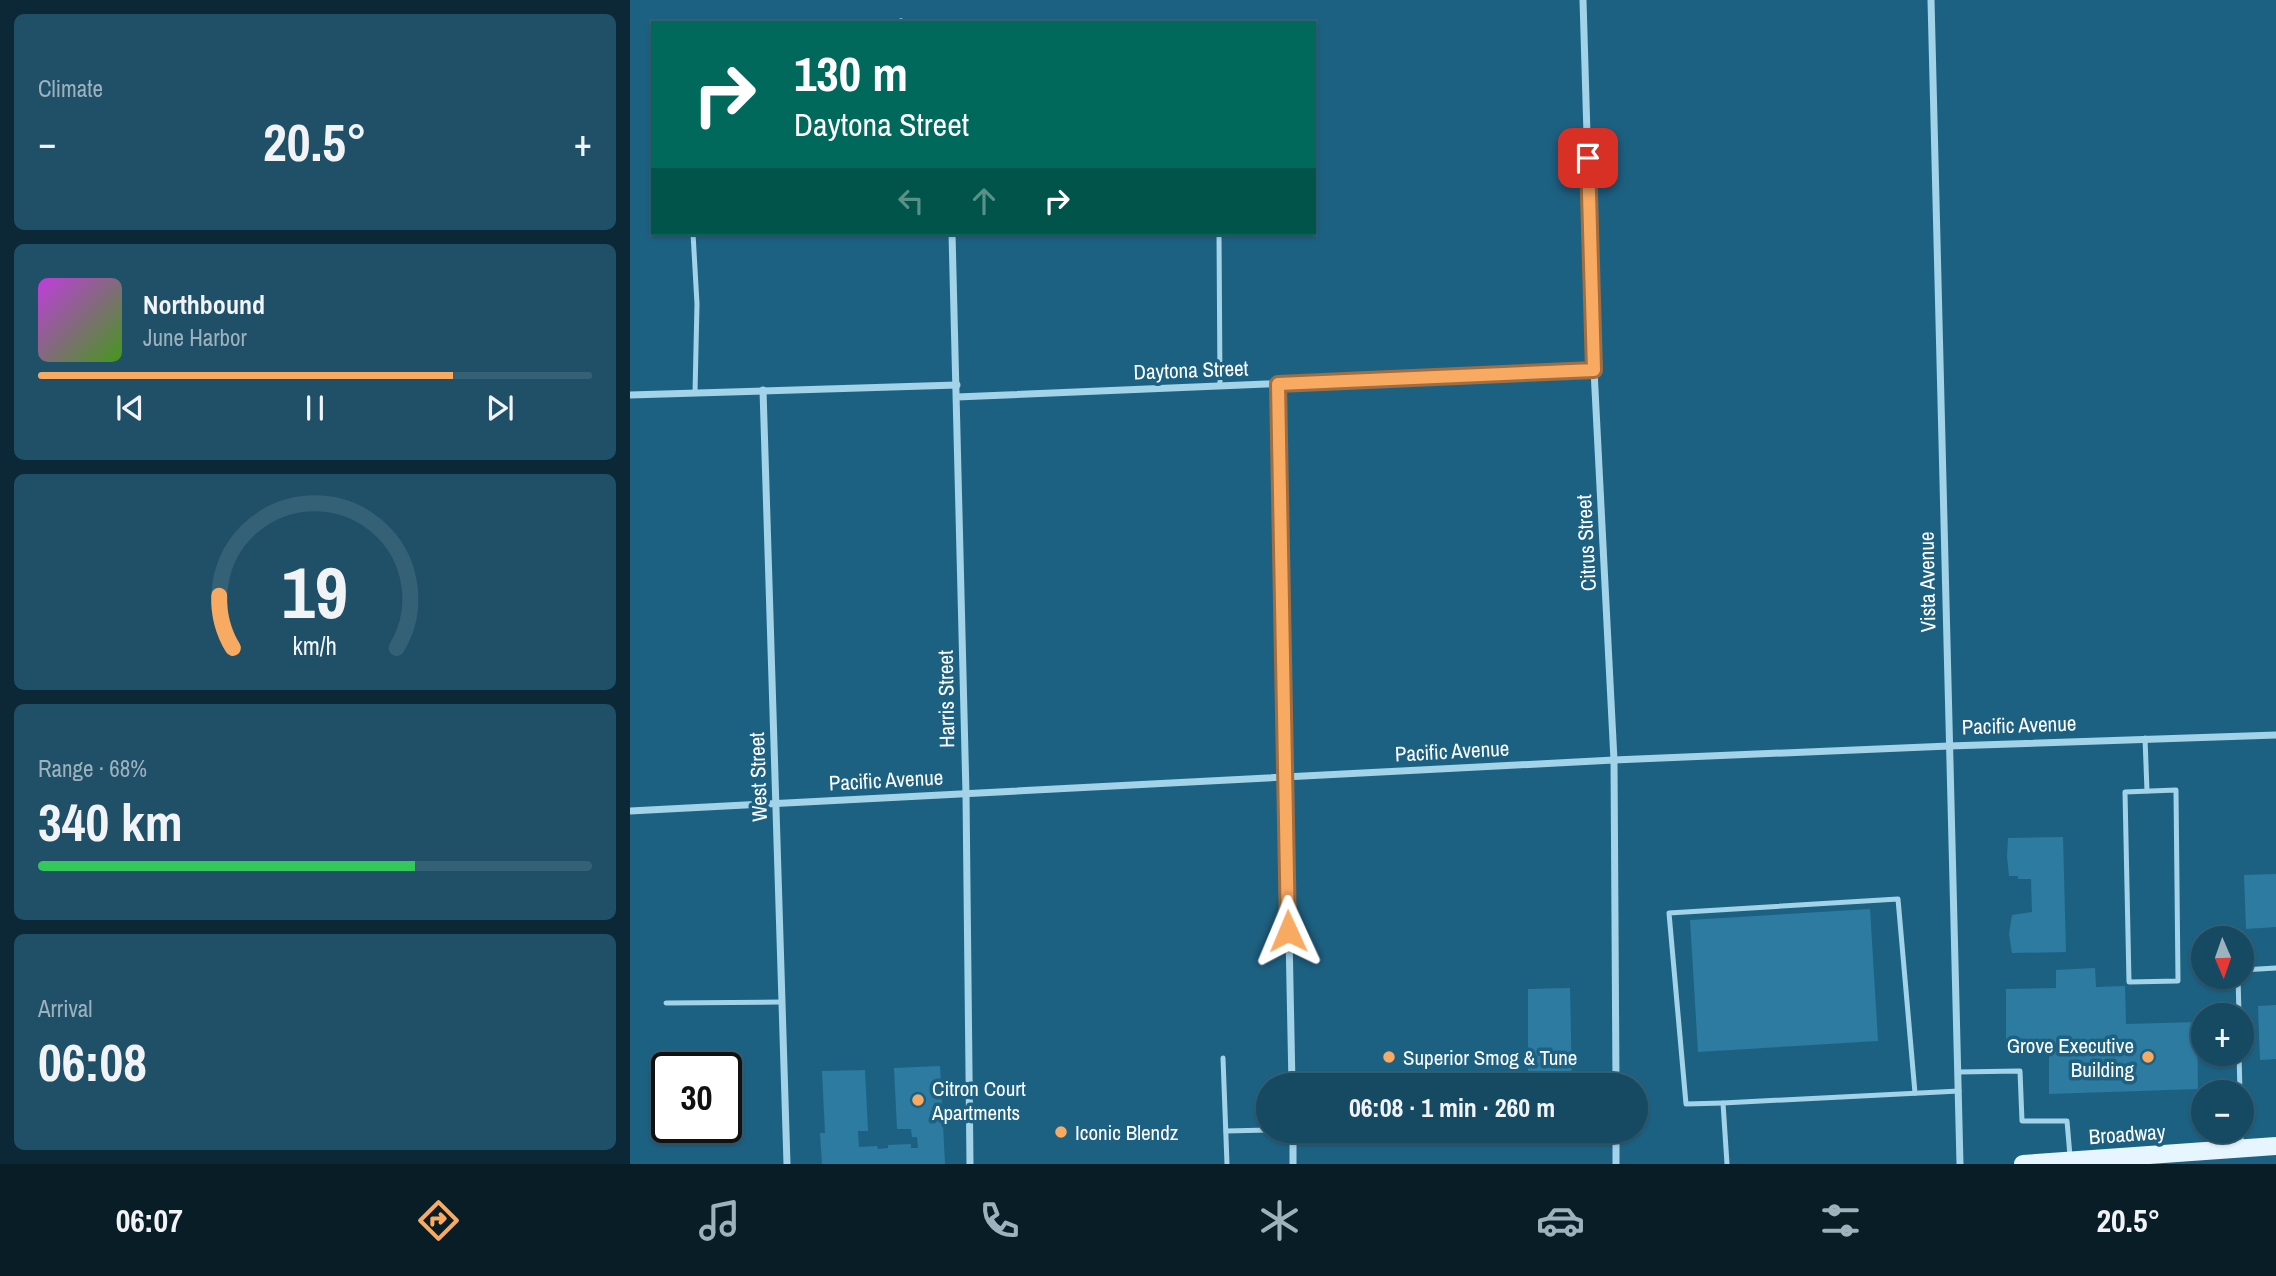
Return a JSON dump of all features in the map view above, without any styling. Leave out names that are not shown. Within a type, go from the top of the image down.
[{"type":"main road","name":"Broadway","points":[[2254,1142],[2276,1146]]},
{"type":"main road","name":"Broadway","points":[[2023,1164],[2070,1161],[2210,1143]]},
{"type":"street","name":"Citrus Street","points":[[1583,0],[1594,370],[1614,760],[1616,1073]]},
{"type":"street","name":"Vista Avenue","points":[[1931,0],[1960,1164]]},
{"type":"street","name":"Harris Street","points":[[952,235],[965,794],[970,1164]]},
{"type":"street","name":"Daytona Street","points":[[957,397],[1594,370]]},
{"type":"street","points":[[1278,384],[1292,1073]]},
{"type":"street","points":[[630,395],[957,385]]},
{"type":"street","name":"West Street","points":[[763,390],[787,1164]]},
{"type":"street","name":"Pacific Avenue","points":[[630,811],[1614,760],[2276,735]]},
{"type":"street","points":[[1293,1143],[1293,1164]]},
{"type":"street","points":[[1616,1143],[1616,1164]]},
{"type":"lane","points":[[693,235],[697,304],[695,393]]},
{"type":"lane","points":[[1219,235],[1220,386]]},
{"type":"lane","points":[[2145,738],[2147,791]]},
{"type":"lane","points":[[2176,790],[2178,981],[2129,982],[2125,792],[2147,791],[2176,790]]},
{"type":"lane","points":[[1915,1093],[1898,900],[1669,913],[1686,1104],[1959,1091]]},
{"type":"lane","points":[[2254,969],[2276,968]]},
{"type":"lane","points":[[666,1003],[781,1002]]},
{"type":"lane","points":[[1223,1058],[1227,1164]]},
{"type":"lane","points":[[1958,1072],[2020,1071],[2022,1121],[2067,1121],[2070,1161]]},
{"type":"lane","points":[[1723,1103],[1727,1164]]},
{"type":"lane","points":[[1226,1131],[1256,1130]]},
{"type":"building","points":[[2063,837],[2066,952],[2012,953],[2009,934],[2012,915],[2032,912],[2031,879],[2009,876],[2008,838]]},
{"type":"building","points":[[2276,874],[2276,927],[2254,928],[2254,926],[2246,926],[2244,875]]},
{"type":"building","points":[[1870,909],[1878,1041],[1698,1052],[1690,920]]},
{"type":"building","points":[[2095,968],[2096,987],[2125,986],[2126,1024],[2191,1022],[2191,1066],[2198,1066],[2198,1080],[2191,1080],[2191,1089],[2049,1094],[2049,1045],[2006,1045],[2006,989],[2056,988],[2056,970]]},
{"type":"building","points":[[1570,988],[1572,1073],[1528,1073],[1528,989]]},
{"type":"building","points":[[2276,1005],[2276,1059],[2260,1060],[2258,1006]]},
{"type":"building","name":"Citron Court Apartments","points":[[940,1066],[945,1164],[822,1164],[820,1133],[825,1133],[822,1071],[865,1070],[868,1131],[858,1131],[859,1147],[877,1146],[878,1149],[888,1148],[888,1145],[911,1144],[911,1148],[918,1148],[917,1137],[912,1137],[911,1129],[897,1129],[894,1068]]},
{"type":"place","name":"Superior Smog & Tune","points":[[1389,1057]]},
{"type":"place","name":"Grove Executive Building","points":[[2148,1057]]},
{"type":"place","name":"Citron Court Apartments","points":[[918,1100]]},
{"type":"place","name":"Iconic Blendz","points":[[1061,1132]]},
{"type":"route","points":[[1288,931],[1278,384],[1594,370],[1588,158]]}]
